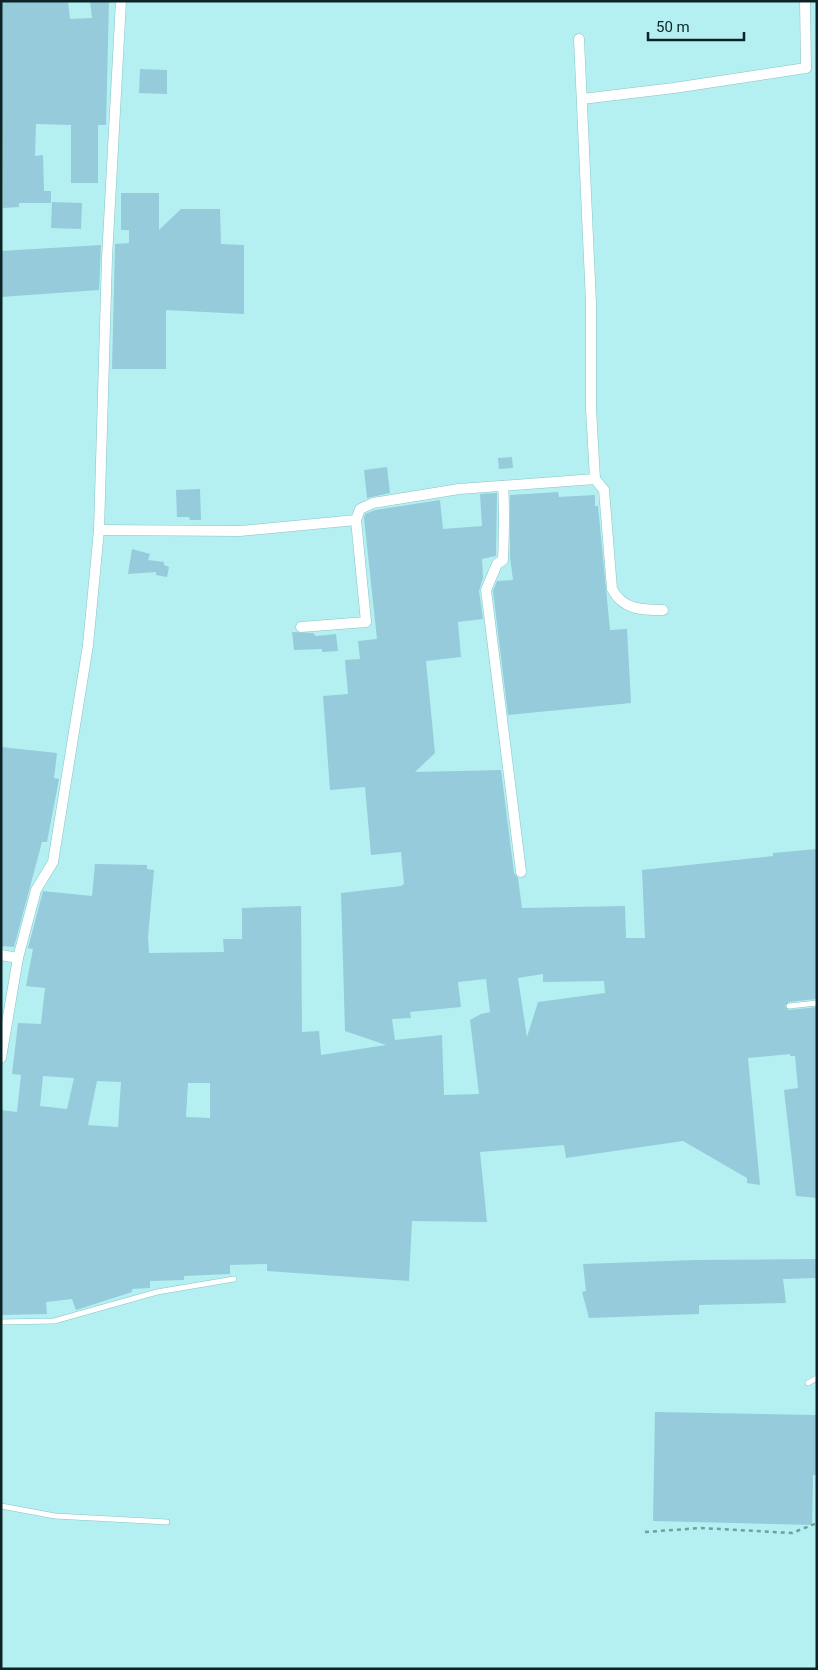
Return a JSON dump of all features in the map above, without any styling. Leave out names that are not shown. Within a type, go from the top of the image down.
[{"type":"street","points":[[1,1058],[18,958],[36,890],[53,862],[88,645],[99,530],[107,258],[121,1]]},
{"type":"street","points":[[582,99],[674,88],[806,68],[805,1]]},
{"type":"street","points":[[579,39],[591,303],[595,479],[604,490],[612,589],[626,605],[640,610],[664,610]]},
{"type":"street","points":[[301,627],[366,622],[356,520],[360,510],[373,503],[460,489],[595,479]]},
{"type":"street","points":[[503,486],[506,526],[502,541],[503,560],[497,564],[490,576],[486,590],[521,872]]},
{"type":"street","points":[[99,530],[240,531],[356,520]]},
{"type":"street","points":[[1,955],[18,958]]},
{"type":"lane","points":[[789,1006],[817,1003]]},
{"type":"lane","points":[[1,1322],[54,1320],[157,1292],[234,1279]]},
{"type":"lane","points":[[808,1384],[817,1378]]},
{"type":"lane","points":[[1,1506],[55,1516],[167,1522]]},
{"type":"path","points":[[645,1532],[701,1528],[792,1533],[817,1523]]},
{"type":"building","points":[[1,1],[68,1],[70,19],[92,18],[90,1],[109,1],[106,125],[98,125],[98,183],[71,183],[71,125],[36,124],[35,156],[43,155],[44,191],[51,191],[51,203],[19,203],[19,207],[3,208]]},
{"type":"building","points":[[140,69],[167,70],[167,94],[139,93]]},
{"type":"building","points":[[121,193],[159,193],[159,230],[181,209],[220,209],[221,244],[244,245],[244,314],[166,310],[166,369],[112,369],[115,244],[129,243],[129,230],[121,230]]},
{"type":"building","points":[[52,202],[82,203],[81,229],[51,228]]},
{"type":"building","points":[[101,245],[99,290],[1,297],[1,251]]},
{"type":"building","points":[[512,457],[513,468],[499,469],[498,458]]},
{"type":"building","points":[[387,467],[390,493],[367,498],[364,470]]},
{"type":"building","points":[[200,489],[201,520],[177,517],[176,490]]},
{"type":"building","points":[[558,492],[559,497],[595,495],[595,506],[598,506],[610,630],[627,629],[631,703],[508,715],[493,591],[497,581],[513,580],[510,557],[510,495]]},
{"type":"building","points":[[497,493],[496,556],[482,559],[483,578],[479,591],[483,619],[458,622],[461,657],[426,661],[435,753],[415,772],[501,770],[514,873],[518,878],[522,908],[625,906],[626,938],[645,938],[642,870],[773,856],[773,853],[817,849],[817,999],[789,1002],[785,1006],[789,1010],[817,1007],[817,1198],[796,1196],[784,1090],[798,1088],[795,1056],[790,1056],[790,1054],[748,1058],[760,1185],[747,1183],[747,1178],[683,1141],[566,1158],[564,1145],[480,1152],[487,1222],[412,1221],[409,1281],[267,1271],[267,1264],[230,1265],[230,1274],[184,1276],[184,1280],[150,1281],[150,1288],[132,1289],[132,1292],[76,1310],[72,1299],[46,1302],[47,1314],[1,1315],[1,1110],[17,1112],[21,1075],[12,1074],[18,1023],[41,1024],[45,988],[26,986],[33,949],[28,948],[43,891],[92,896],[95,864],[147,865],[147,869],[154,870],[148,937],[149,953],[224,952],[223,939],[242,939],[242,908],[301,906],[302,1032],[319,1031],[321,1055],[386,1045],[345,1031],[341,893],[401,886],[404,884],[401,852],[371,855],[365,787],[330,790],[323,696],[348,694],[345,660],[360,659],[358,641],[377,639],[365,514],[375,510],[440,500],[443,529],[482,526],[480,494]],"holes":[[[543,974],[543,982],[604,981],[605,993],[538,1002],[527,1037],[518,978]],[[486,979],[490,1012],[470,1020],[479,1094],[444,1095],[442,1035],[395,1040],[392,1019],[411,1018],[410,1012],[461,1007],[458,982]],[[43,1076],[74,1078],[67,1109],[40,1106]],[[97,1081],[121,1082],[118,1127],[88,1125]],[[188,1083],[210,1083],[210,1118],[186,1117]]]},
{"type":"building","points":[[132,549],[150,554],[148,560],[164,562],[164,565],[169,567],[167,577],[156,575],[156,572],[128,574]]},
{"type":"building","points":[[292,632],[313,633],[316,636],[336,634],[338,651],[322,652],[322,649],[294,650]]},
{"type":"building","points":[[1,747],[57,753],[54,778],[59,779],[47,842],[42,842],[14,947],[1,946]]},
{"type":"building","points":[[817,1259],[817,1278],[783,1279],[786,1303],[699,1305],[699,1314],[589,1318],[582,1292],[586,1291],[583,1264],[695,1260]]},
{"type":"building","points":[[655,1412],[817,1415],[817,1475],[813,1475],[812,1525],[653,1521]]}]
